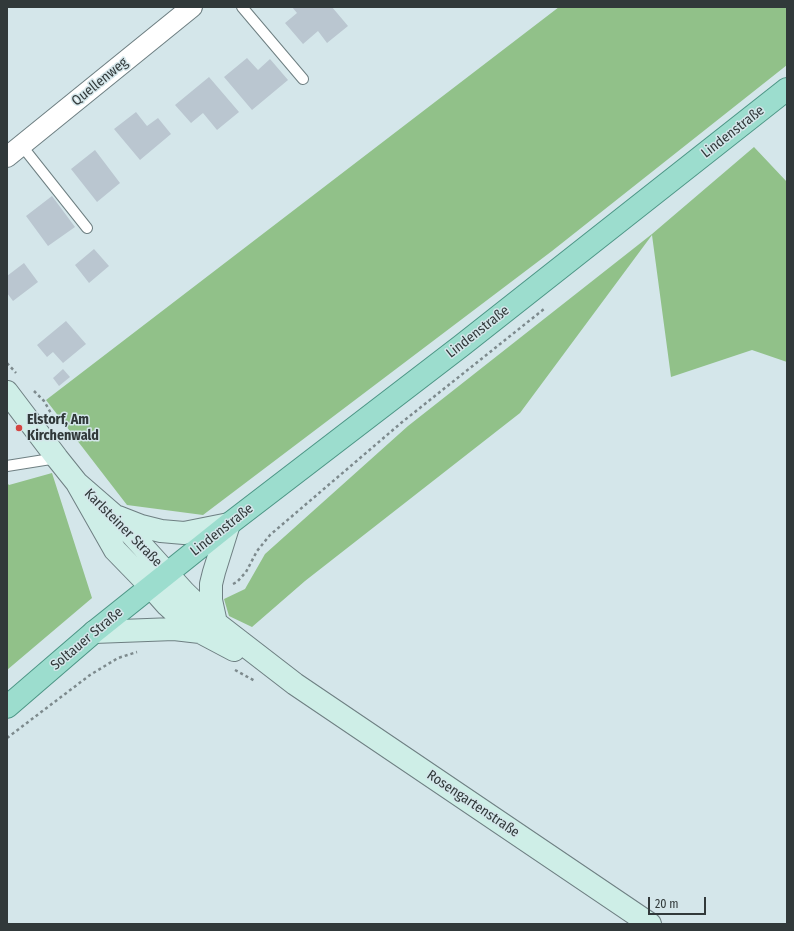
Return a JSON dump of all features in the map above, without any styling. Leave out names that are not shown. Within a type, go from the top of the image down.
[{"type":"main road","name":"Lindenstraße","points":[[168,573],[461,346],[787,89]]},
{"type":"main road","name":"Karlsteiner Straße","points":[[12,383],[57,458],[77,483],[115,550],[151,587]]},
{"type":"main road","name":"Karlsteiner Straße","points":[[77,483],[115,516],[168,573]]},
{"type":"main road","points":[[94,632],[208,627],[212,600],[211,584],[230,524],[184,533],[161,531],[141,526],[115,516]]},
{"type":"main road","name":"Soltauer Straße","points":[[7,707],[94,632],[168,573]]},
{"type":"main road","name":"Rosengartenstraße","points":[[168,573],[184,592],[208,627]]},
{"type":"main road","name":"Rosengartenstraße","points":[[151,587],[179,616],[208,627],[295,684],[650,924]]},
{"type":"street","name":"Quellenweg","points":[[14,151],[192,7]]},
{"type":"lane","points":[[242,7],[303,79]]},
{"type":"lane","points":[[14,151],[87,228]]},
{"type":"lane","points":[[7,466],[57,458]]},
{"type":"path","points":[[211,584],[227,587],[237,582],[246,572],[257,551],[270,535],[400,423],[544,309]]},
{"type":"path","points":[[7,363],[12,383]]},
{"type":"path","points":[[33,390],[44,401],[55,420]]},
{"type":"path","points":[[7,738],[90,675],[118,658],[144,650]]},
{"type":"green space","points":[[559,7],[787,7],[787,65],[552,251],[203,515],[127,505],[46,400]]},
{"type":"green space","points":[[754,147],[787,182],[787,362],[752,350],[671,377],[652,235],[520,413],[305,581],[252,627],[229,616],[224,599],[245,589],[265,554],[408,426],[652,234]]},
{"type":"green space","points":[[52,473],[92,598],[7,670],[7,483],[9,485]]},
{"type":"building","points":[[292,7],[332,7],[348,26],[327,43],[318,31],[303,44],[285,23],[297,13]]},
{"type":"building","points":[[247,58],[258,70],[270,59],[288,80],[252,110],[224,77]]},
{"type":"building","points":[[209,77],[239,112],[217,130],[203,113],[191,123],[175,105]]},
{"type":"building","points":[[136,112],[147,126],[158,118],[171,134],[140,160],[114,129]]},
{"type":"building","points":[[95,150],[120,183],[97,202],[71,169]]},
{"type":"building","points":[[52,196],[75,227],[48,246],[26,216]]},
{"type":"building","points":[[94,249],[109,266],[89,283],[75,265]]},
{"type":"building","points":[[24,263],[38,282],[13,301],[7,293],[7,276]]},
{"type":"building","points":[[66,321],[86,344],[63,363],[53,352],[47,357],[37,345]]},
{"type":"building","points":[[63,369],[70,377],[59,386],[53,378]]},
{"type":"place","name":"Elstorf, Am Kirchenwald","points":[[19,428]]}]
